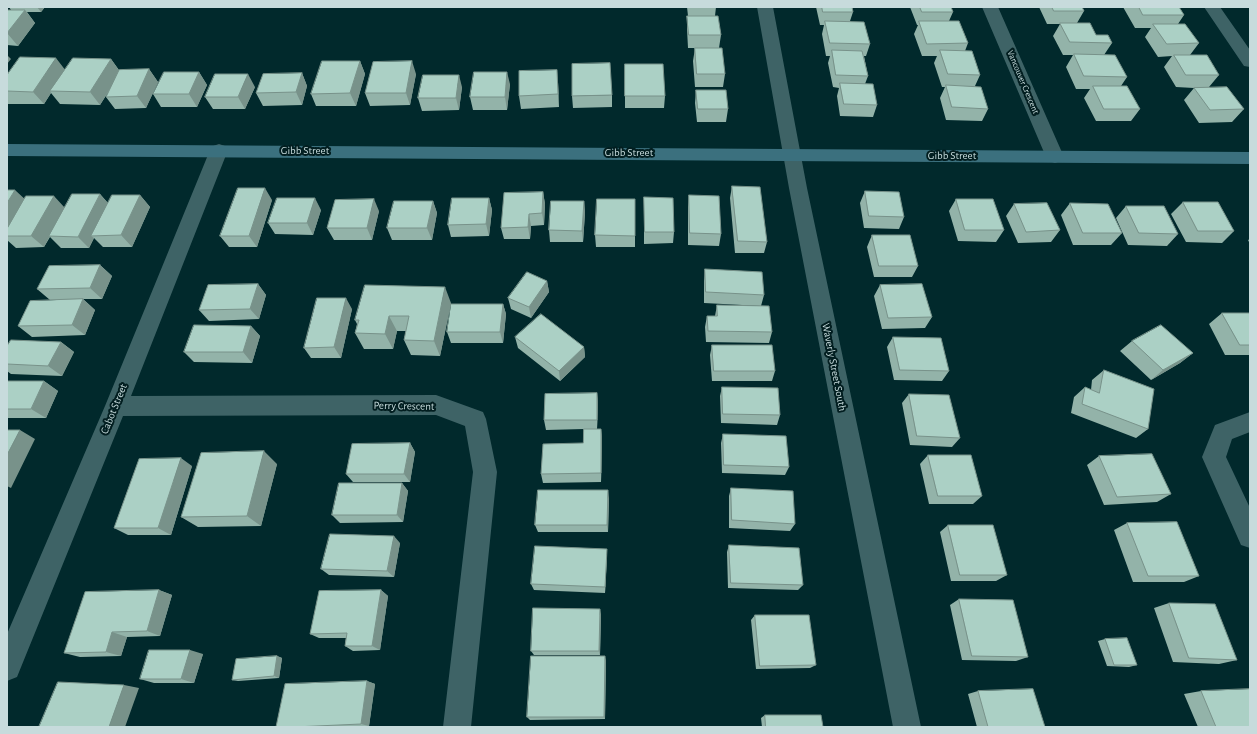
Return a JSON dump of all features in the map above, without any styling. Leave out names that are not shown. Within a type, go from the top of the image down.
[{"type":"main road","name":"Gibb Street","points":[[7,150],[220,150],[1250,158]]},
{"type":"street","name":"Waverly Street South","points":[[765,7],[791,155],[907,727]]},
{"type":"street","name":"Vancouver Crescent","points":[[990,7],[1055,157]]},
{"type":"street","points":[[1212,7],[1250,62]]},
{"type":"street","name":"Cabot Street","points":[[7,668],[220,150]]},
{"type":"street","name":"Perry Crescent","points":[[116,406],[436,405],[476,419],[485,472],[457,727]]},
{"type":"street","points":[[1250,422],[1223,432],[1214,457],[1250,536]]},
{"type":"building","points":[[822,7],[852,7],[853,12],[823,12]]},
{"type":"building","points":[[920,7],[951,7],[953,12],[922,12]]},
{"type":"building","points":[[1052,7],[1082,7],[1084,11],[1054,11]]},
{"type":"building","points":[[1139,7],[1179,7],[1184,15],[1143,15]]},
{"type":"building","points":[[7,10],[25,10],[7,33]]},
{"type":"building","points":[[687,16],[718,16],[721,35],[689,35]]},
{"type":"building","points":[[825,21],[864,22],[870,44],[830,43]]},
{"type":"building","points":[[919,21],[959,21],[968,43],[927,44]]},
{"type":"building","points":[[1060,23],[1090,23],[1096,35],[1108,35],[1112,43],[1070,42]]},
{"type":"building","points":[[1153,24],[1185,24],[1199,43],[1167,44]]},
{"type":"building","points":[[695,48],[722,48],[725,74],[697,74]]},
{"type":"building","points":[[832,50],[862,51],[868,76],[836,75]]},
{"type":"building","points":[[940,50],[972,51],[980,75],[948,74]]},
{"type":"building","points":[[1074,54],[1115,55],[1127,77],[1084,76]]},
{"type":"building","points":[[1174,55],[1207,55],[1219,75],[1186,75]]},
{"type":"building","points":[[20,57],[56,58],[33,92],[7,91],[7,75]]},
{"type":"building","points":[[73,58],[111,59],[90,92],[50,91]]},
{"type":"building","points":[[322,61],[360,61],[350,93],[311,94]]},
{"type":"building","points":[[412,61],[406,93],[365,93],[373,62]]},
{"type":"building","points":[[610,63],[612,95],[572,96],[572,64]]},
{"type":"building","points":[[625,64],[663,64],[665,96],[625,96]]},
{"type":"building","points":[[149,69],[137,96],[106,97],[119,70]]},
{"type":"building","points":[[557,70],[558,94],[519,96],[519,71]]},
{"type":"building","points":[[164,72],[199,72],[189,94],[153,94]]},
{"type":"building","points":[[474,72],[507,72],[505,97],[470,97]]},
{"type":"building","points":[[302,73],[296,92],[256,93],[263,74]]},
{"type":"building","points":[[215,74],[248,74],[238,97],[205,97]]},
{"type":"building","points":[[423,75],[459,75],[456,98],[418,98]]},
{"type":"building","points":[[840,83],[873,84],[877,105],[844,104]]},
{"type":"building","points":[[946,85],[981,87],[988,109],[952,107]]},
{"type":"building","points":[[1093,86],[1127,86],[1140,109],[1104,109]]},
{"type":"building","points":[[1227,87],[1244,109],[1210,110],[1194,88]]},
{"type":"building","points":[[696,90],[726,90],[728,109],[698,109]]},
{"type":"building","points":[[732,186],[760,187],[767,242],[738,241]]},
{"type":"building","points":[[238,188],[265,188],[249,236],[220,236]]},
{"type":"building","points":[[7,190],[15,190],[7,203]]},
{"type":"building","points":[[865,191],[899,192],[904,217],[869,216]]},
{"type":"building","points":[[543,192],[542,213],[529,214],[528,227],[501,228],[504,193]]},
{"type":"building","points":[[72,194],[100,194],[78,237],[49,236]]},
{"type":"building","points":[[112,195],[140,195],[121,235],[91,236]]},
{"type":"building","points":[[689,195],[719,196],[721,234],[690,233]]},
{"type":"building","points":[[26,196],[54,196],[31,236],[7,236],[7,229]]},
{"type":"building","points":[[644,197],[673,198],[674,232],[645,232]]},
{"type":"building","points":[[277,198],[315,198],[307,223],[268,223]]},
{"type":"building","points":[[452,198],[489,198],[486,224],[448,225]]},
{"type":"building","points":[[374,199],[367,228],[327,228],[335,200]]},
{"type":"building","points":[[597,199],[635,199],[635,236],[595,235]]},
{"type":"building","points":[[956,199],[993,199],[1004,230],[965,230]]},
{"type":"building","points":[[394,201],[433,201],[427,228],[387,228]]},
{"type":"building","points":[[551,201],[584,201],[582,231],[549,230]]},
{"type":"building","points":[[1183,202],[1218,202],[1234,231],[1198,231]]},
{"type":"building","points":[[1047,203],[1060,230],[1026,232],[1014,204]]},
{"type":"building","points":[[1070,203],[1108,204],[1122,233],[1083,233]]},
{"type":"building","points":[[1126,206],[1164,206],[1178,234],[1139,233]]},
{"type":"building","points":[[872,235],[910,235],[918,266],[879,266]]},
{"type":"building","points":[[100,265],[90,288],[37,289],[49,266]]},
{"type":"building","points":[[705,269],[762,272],[764,295],[706,292]]},
{"type":"building","points":[[527,272],[547,281],[529,307],[508,298]]},
{"type":"building","points":[[258,284],[250,309],[199,310],[208,285]]},
{"type":"building","points":[[922,284],[932,317],[888,318],[880,285]]},
{"type":"building","points":[[365,285],[445,287],[434,341],[404,340],[409,316],[389,316],[385,334],[355,333],[359,320],[355,320]]},
{"type":"building","points":[[317,298],[346,298],[334,347],[304,348]]},
{"type":"building","points":[[83,299],[72,325],[18,326],[30,301]]},
{"type":"building","points":[[451,304],[503,304],[500,332],[447,332]]},
{"type":"building","points":[[717,305],[769,306],[772,332],[708,331],[707,316],[717,316]]},
{"type":"building","points":[[1222,313],[1250,313],[1250,345],[1240,345]]},
{"type":"building","points":[[541,314],[584,347],[559,371],[515,337]]},
{"type":"building","points":[[194,325],[251,326],[243,352],[184,352]]},
{"type":"building","points":[[1161,325],[1193,353],[1163,370],[1132,341]]},
{"type":"building","points":[[893,337],[941,338],[949,371],[900,370]]},
{"type":"building","points":[[11,340],[61,342],[48,366],[7,364],[7,346]]},
{"type":"building","points":[[712,345],[772,345],[775,371],[714,371]]},
{"type":"building","points":[[1104,370],[1154,389],[1148,429],[1082,404],[1085,387],[1099,393]]},
{"type":"building","points":[[7,381],[44,381],[31,409],[7,409]]},
{"type":"building","points":[[722,387],[778,388],[780,415],[723,414]]},
{"type":"building","points":[[597,393],[597,420],[544,420],[545,394]]},
{"type":"building","points":[[909,394],[949,395],[960,438],[917,436]]},
{"type":"building","points":[[584,429],[601,429],[601,473],[541,474],[543,444],[583,443]]},
{"type":"building","points":[[7,430],[20,430],[7,455]]},
{"type":"building","points":[[723,434],[786,436],[789,467],[724,465]]},
{"type":"building","points":[[410,443],[404,474],[346,474],[352,444]]},
{"type":"building","points":[[264,451],[247,516],[181,517],[201,453]]},
{"type":"building","points":[[1152,454],[1171,494],[1117,497],[1099,456]]},
{"type":"building","points":[[928,455],[971,455],[982,496],[938,496]]},
{"type":"building","points":[[181,458],[158,528],[114,528],[139,459]]},
{"type":"building","points":[[339,483],[402,483],[397,515],[332,515]]},
{"type":"building","points":[[731,488],[793,491],[795,524],[732,520]]},
{"type":"building","points":[[538,490],[608,490],[607,525],[535,525]]},
{"type":"building","points":[[1177,522],[1199,576],[1148,576],[1127,523]]},
{"type":"building","points":[[948,525],[993,525],[1007,575],[960,575]]},
{"type":"building","points":[[330,534],[394,536],[387,571],[321,569]]},
{"type":"building","points":[[729,545],[799,548],[803,585],[731,583]]},
{"type":"building","points":[[535,546],[607,549],[605,587],[531,584]]},
{"type":"building","points":[[159,590],[147,631],[112,632],[106,652],[64,653],[85,592]]},
{"type":"building","points":[[381,590],[372,646],[345,646],[347,633],[310,634],[319,591]]},
{"type":"building","points":[[959,599],[1013,600],[1028,657],[972,656]]},
{"type":"building","points":[[1169,603],[1215,604],[1237,660],[1189,658]]},
{"type":"building","points":[[533,608],[600,609],[599,651],[531,651]]},
{"type":"building","points":[[755,615],[809,615],[816,665],[760,666]]},
{"type":"building","points":[[1127,638],[1137,665],[1114,665],[1105,639]]},
{"type":"building","points":[[149,650],[190,650],[181,679],[140,679]]},
{"type":"building","points":[[277,656],[274,676],[232,680],[236,659]]},
{"type":"building","points":[[531,656],[605,656],[604,717],[527,717]]},
{"type":"building","points":[[367,681],[361,724],[276,727],[285,684]]},
{"type":"building","points":[[58,682],[124,685],[109,727],[39,727]]},
{"type":"building","points":[[1033,689],[1045,727],[988,727],[978,691]]},
{"type":"building","points":[[1250,689],[1250,727],[1216,727],[1201,691]]},
{"type":"building","points":[[765,715],[821,715],[823,727],[766,727]]}]
